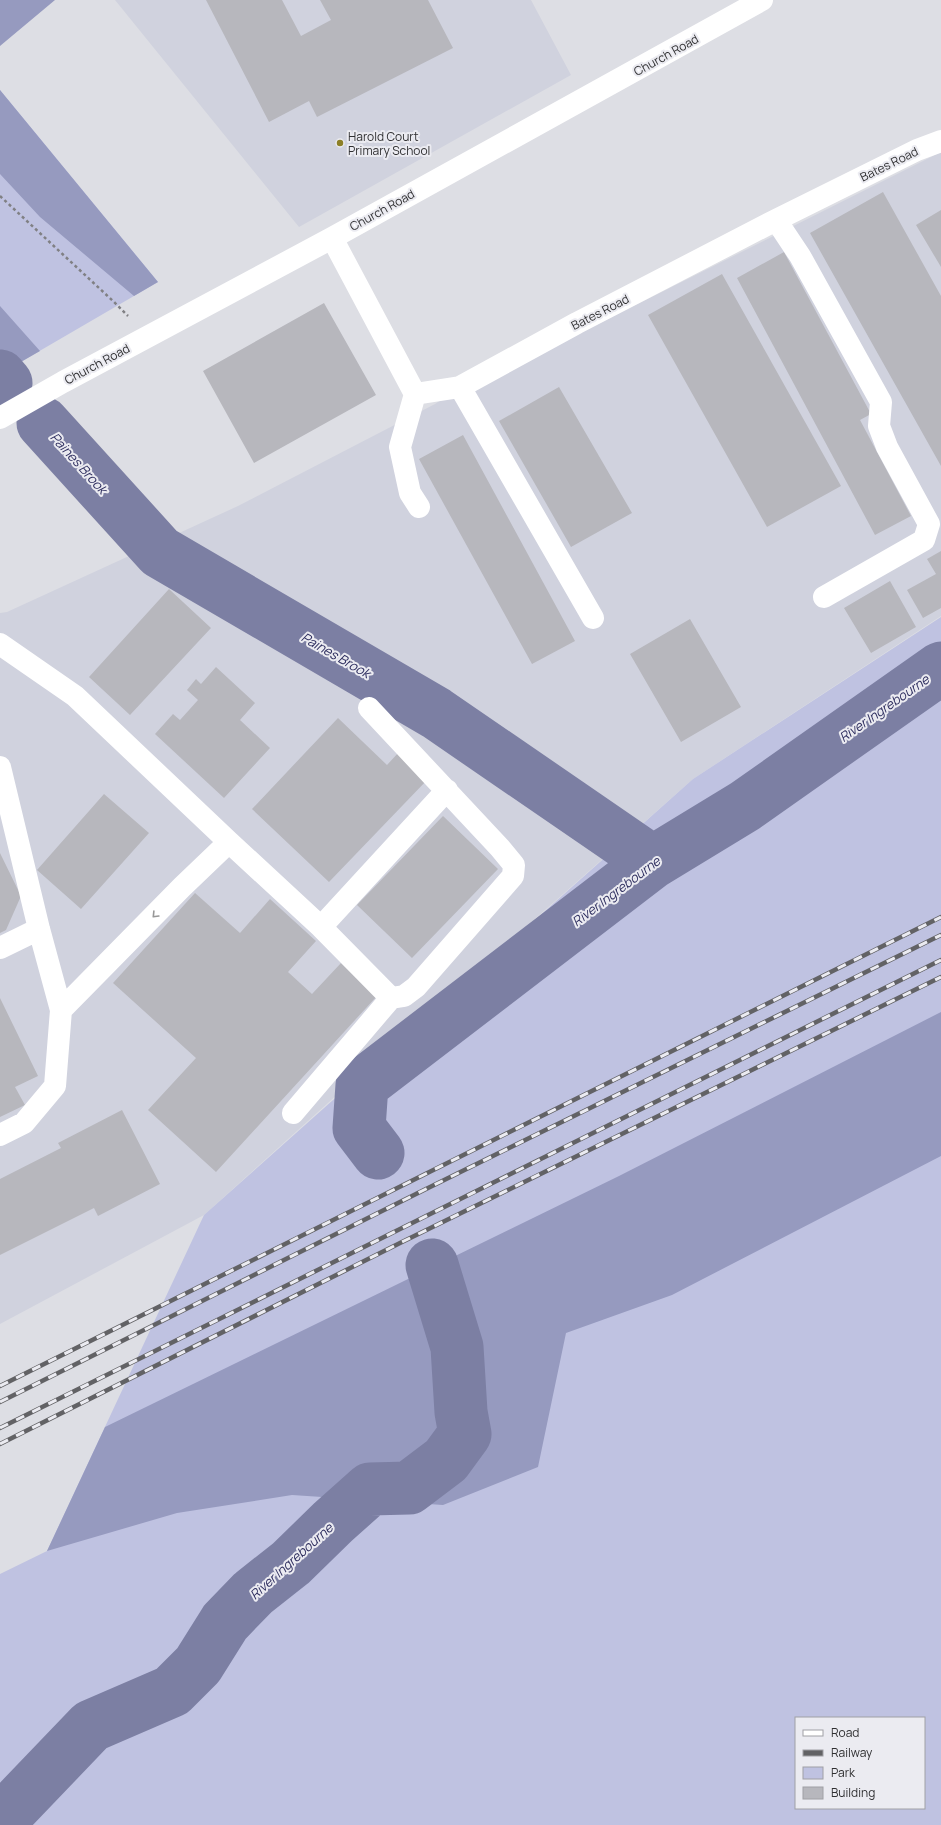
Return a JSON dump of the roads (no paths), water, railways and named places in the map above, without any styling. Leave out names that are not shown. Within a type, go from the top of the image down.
[{"type":"street","name":"Church Road","points":[[6,415],[148,336],[332,238],[762,0]]},
{"type":"street","name":"Bates Road","points":[[415,394],[460,387],[577,323],[776,220],[917,150],[941,141]]},
{"type":"street","points":[[776,220],[800,256],[881,402],[879,426],[887,446],[929,524],[924,540],[824,596]]},
{"type":"street","points":[[332,238],[415,394],[400,446],[410,493],[420,507]]},
{"type":"street","points":[[460,387],[593,618]]},
{"type":"street","points":[[0,644],[75,696],[321,927],[391,998]]},
{"type":"street","points":[[293,1113],[391,998],[404,996],[416,987],[513,876],[514,865],[500,848],[369,708]]},
{"type":"street","points":[[0,767],[38,929],[61,1010],[55,1086],[24,1123],[0,1135]]},
{"type":"street","points":[[321,927],[446,790]]},
{"type":"street","points":[[61,1010],[182,887],[229,842]]},
{"type":"street","points":[[0,948],[38,929]]},
{"type":"waterway","name":"Paines Brook","points":[[0,376],[6,383]]},
{"type":"waterway","name":"Paines Brook","points":[[43,423],[160,552],[436,713],[653,862]]},
{"type":"waterway","name":"River Ingrebourne","points":[[378,1153],[359,1128],[362,1085],[653,862],[745,806],[941,668]]},
{"type":"waterway","name":"River Ingrebourne","points":[[0,1821],[91,1726],[172,1691],[198,1665],[225,1622],[253,1593],[291,1563],[333,1522],[370,1489],[409,1488],[446,1460],[465,1434],[461,1412],[457,1347],[432,1265]]},
{"type":"railway","points":[[0,1386],[941,917]]},
{"type":"railway","points":[[0,1402],[426,1189],[941,935]]},
{"type":"railway","points":[[0,1428],[941,960]]},
{"type":"railway","points":[[0,1444],[402,1242],[941,977]]},
{"type":"place","name":"Harold Court Primary School","points":[[340,143]]}]
